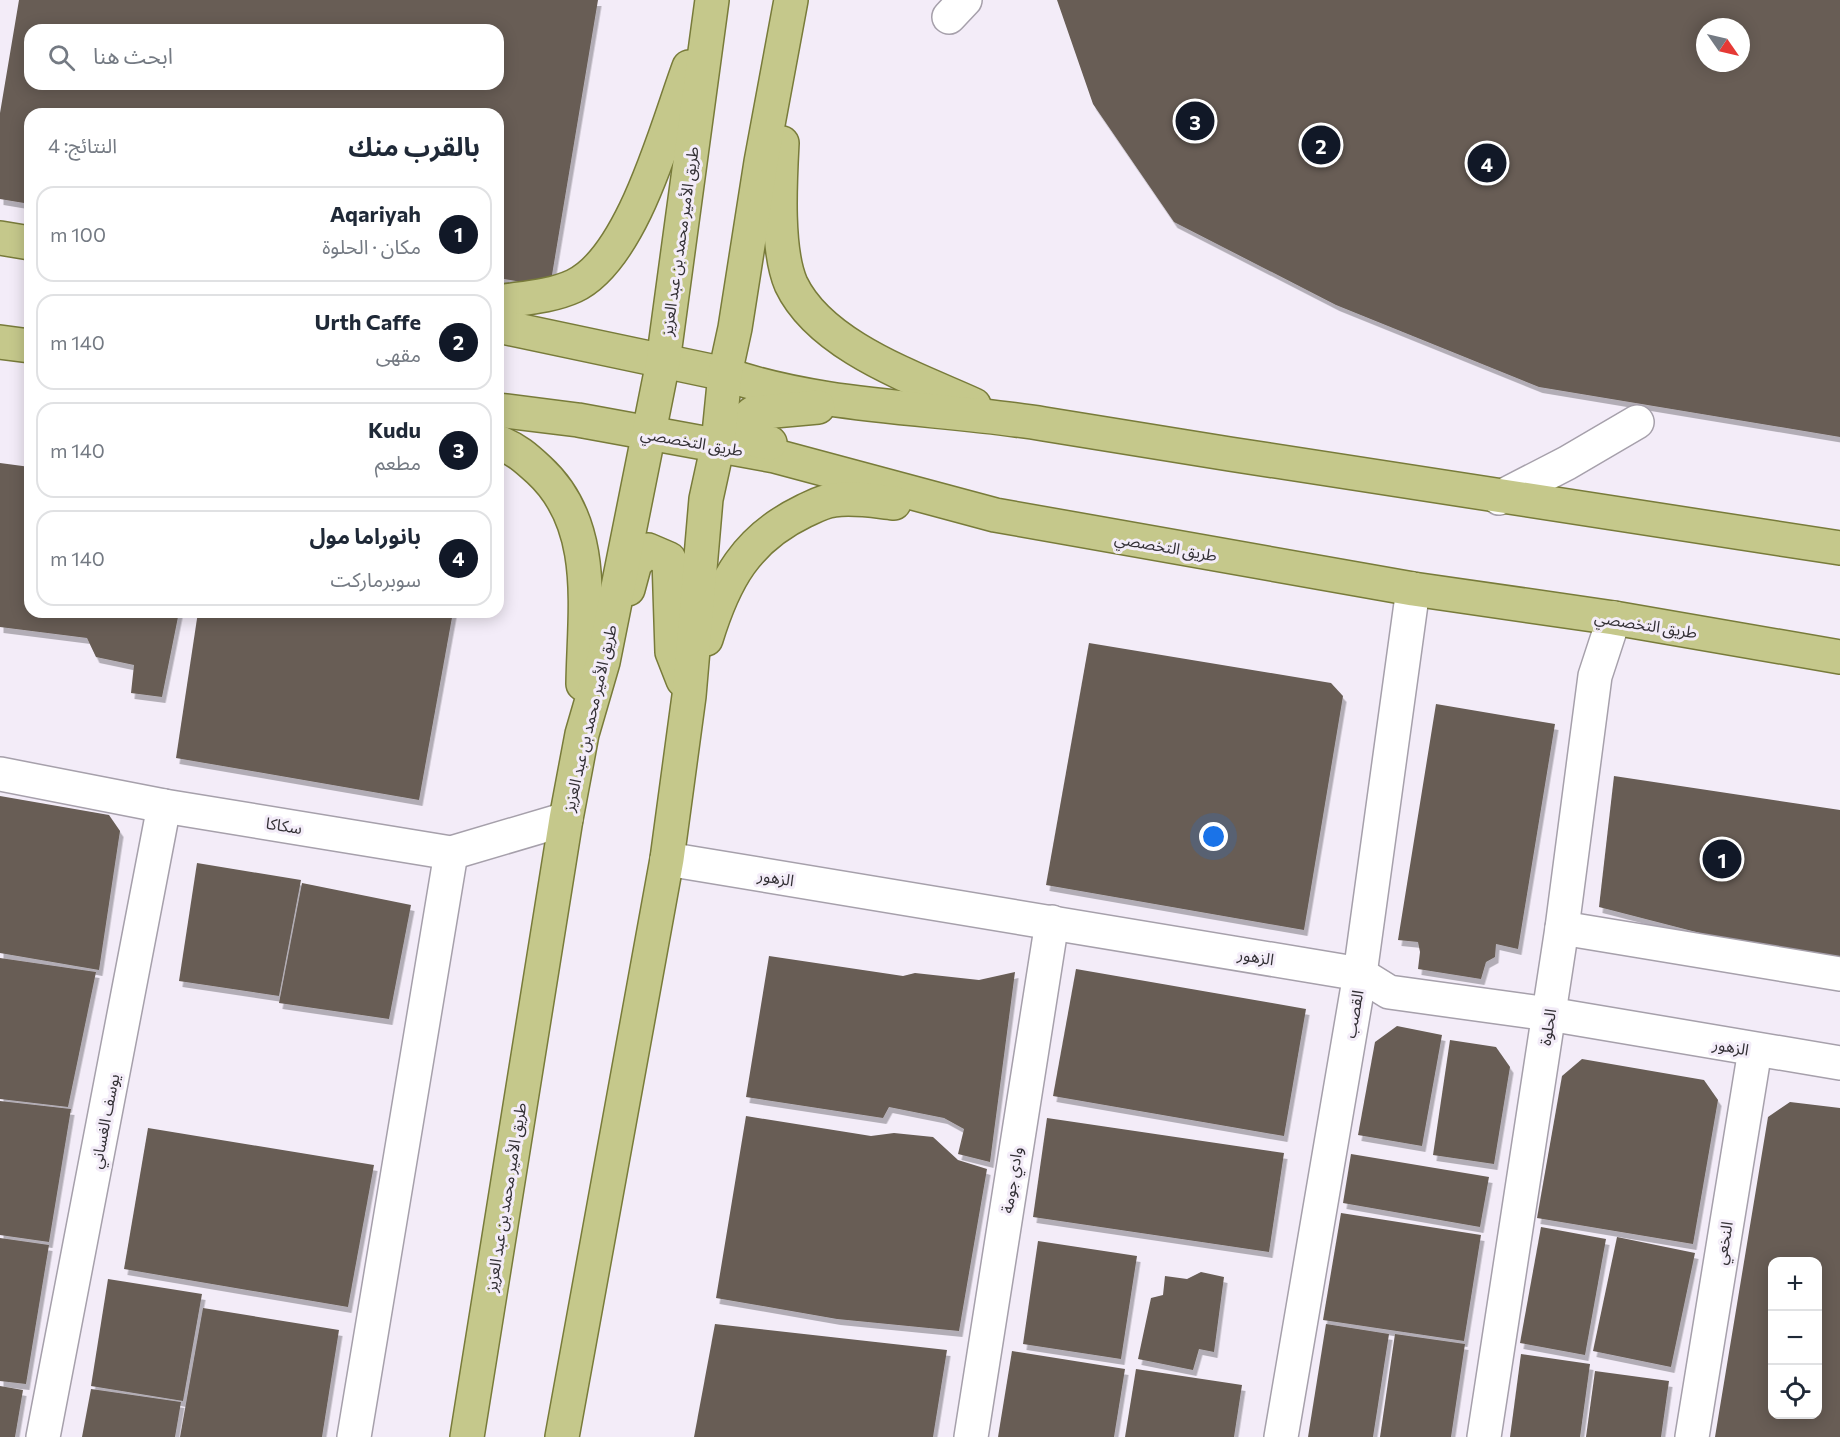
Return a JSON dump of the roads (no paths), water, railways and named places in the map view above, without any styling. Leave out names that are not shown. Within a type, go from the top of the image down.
[{"type":"main road","points":[[562,1437],[667,859],[689,696],[706,499],[718,444],[725,374],[735,328],[761,162],[791,4]]},
{"type":"main road","points":[[791,4],[780,184],[782,237],[791,284],[818,318],[869,358],[1000,417]]},
{"type":"main road","points":[[504,301],[551,295],[576,285],[592,272],[627,230],[639,207],[711,5]]},
{"type":"main road","name":"طريق الأمير محمد بن عبد العزيز","points":[[467,1437],[566,819],[582,734],[603,662],[663,362],[711,5]]},
{"type":"main road","points":[[0,238],[24,242]]},
{"type":"main road","points":[[504,327],[725,374],[757,385],[868,403],[1000,417],[1498,498],[1840,548]]},
{"type":"main road","points":[[0,342],[24,345]]},
{"type":"main road","points":[[835,472],[771,443],[746,438],[740,424],[753,413],[868,403]]},
{"type":"main road","name":"طريق التخصصي","points":[[504,411],[578,420],[648,434],[718,444],[835,472],[995,515],[1413,589],[1614,618],[1840,657]]},
{"type":"main road","points":[[504,444],[515,448],[549,480],[567,505],[581,542],[585,579],[582,734]]},
{"type":"main road","points":[[689,696],[715,608],[730,580],[765,533],[790,518],[834,500],[863,499],[995,515]]},
{"type":"main road","points":[[603,662],[623,612],[635,563],[648,550],[669,559],[672,652],[689,696]]},
{"type":"street","points":[[1498,498],[1568,463],[1637,422]]},
{"type":"street","name":"القصب","points":[[1281,1437],[1360,974],[1413,589]]},
{"type":"street","name":"الحلوة","points":[[1484,1437],[1562,928],[1595,676],[1614,618]]},
{"type":"street","name":"سكاكا","points":[[0,774],[164,806],[451,853],[566,819]]},
{"type":"street","name":"يوسف الغساني","points":[[43,1437],[164,806]]},
{"type":"street","points":[[354,1437],[451,853]]},
{"type":"street","name":"الزهور","points":[[667,859],[1360,974],[1389,992],[1549,1014],[1840,1063]]},
{"type":"street","name":"وادي جومة","points":[[971,1437],[1052,922]]},
{"type":"street","points":[[1562,928],[1840,974]]},
{"type":"street","name":"النخعي","points":[[1692,1437],[1755,1050]]},
{"type":"place","name":"Kudu","points":[[1195,121]]},
{"type":"place","name":"Urth Caffe","points":[[1321,145]]},
{"type":"place","name":"بانوراما مول","points":[[1487,163]]},
{"type":"place","name":"Aqariyah","points":[[1722,859]]}]
